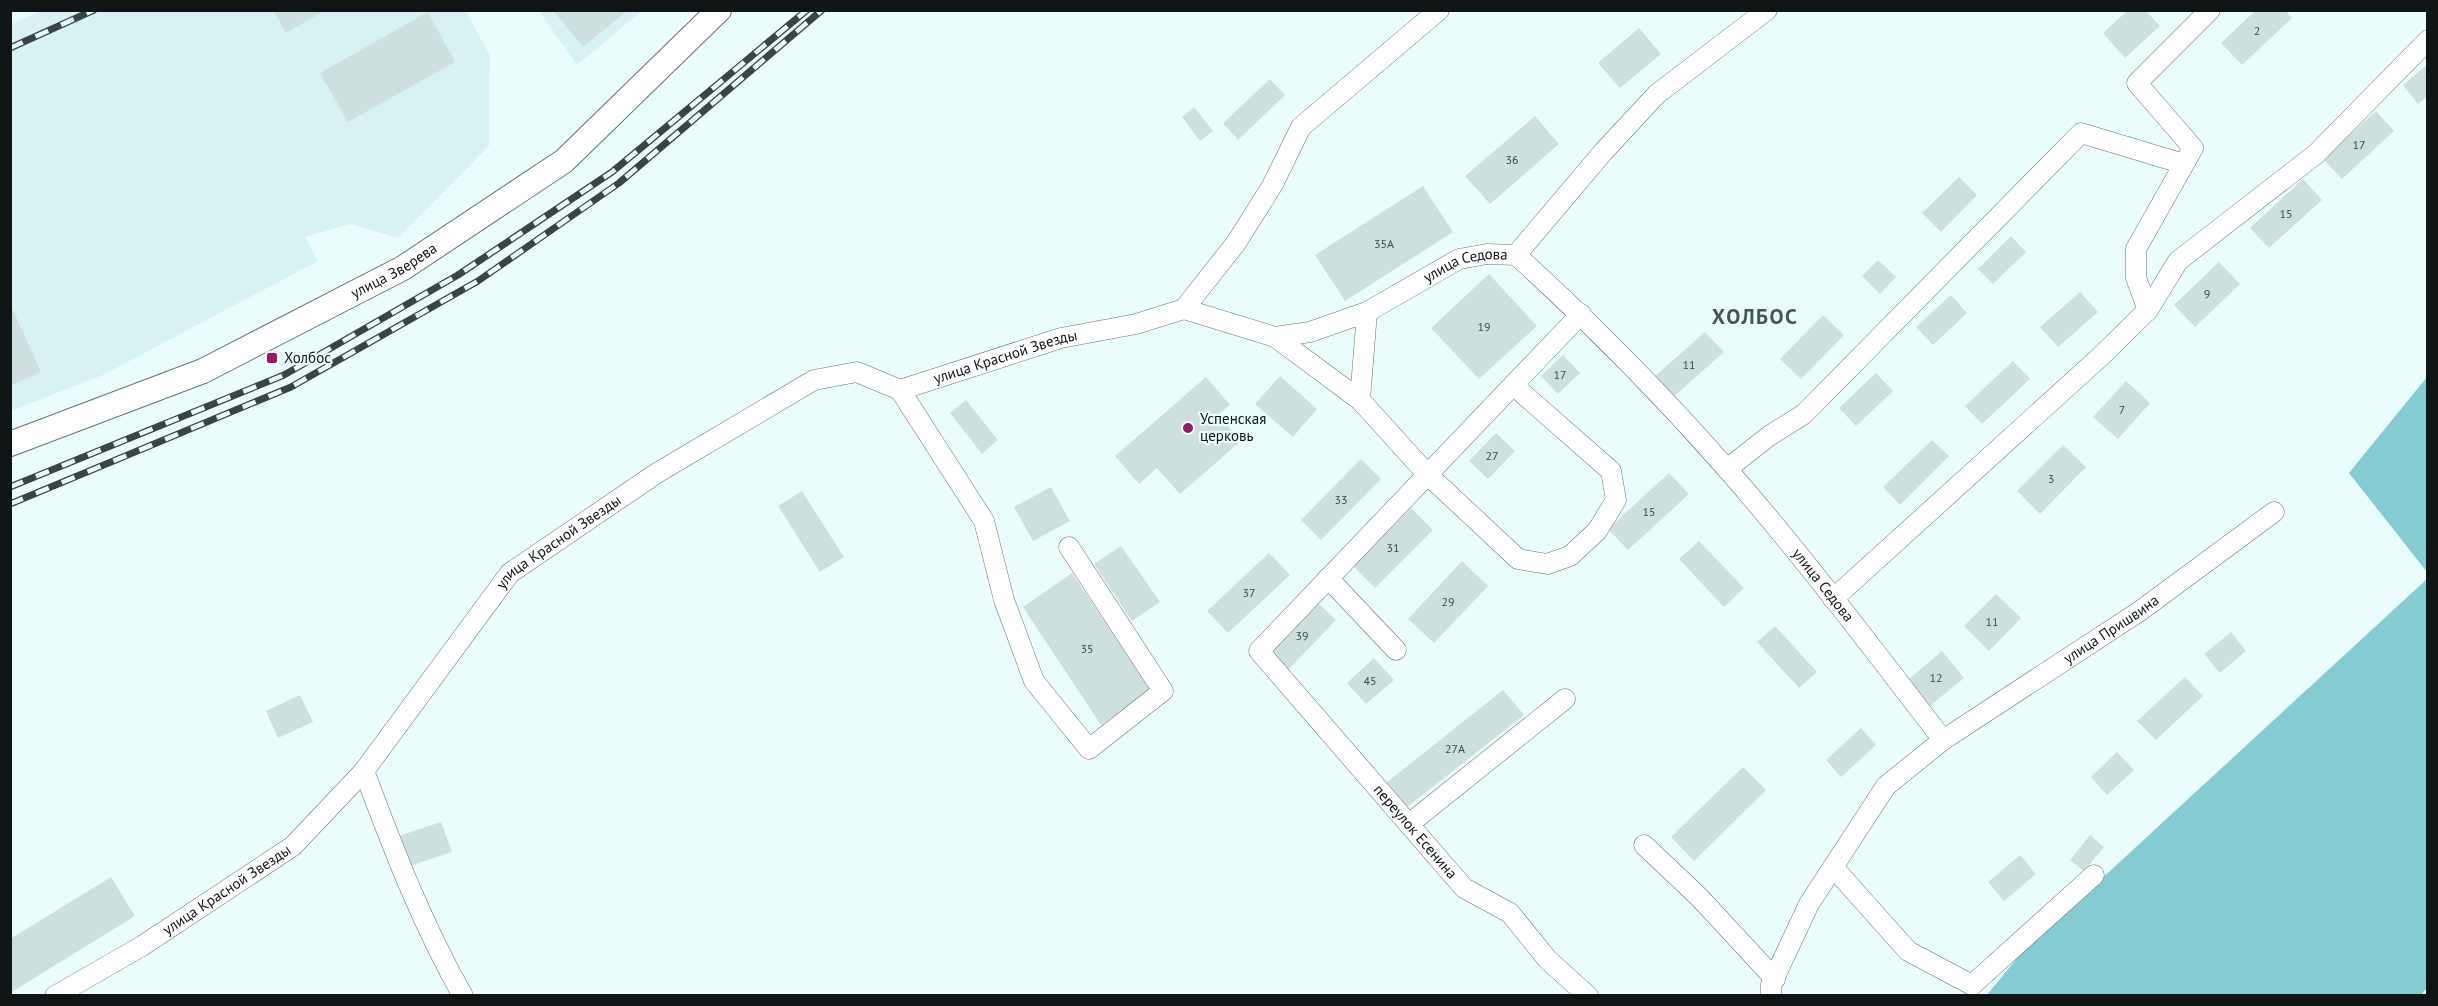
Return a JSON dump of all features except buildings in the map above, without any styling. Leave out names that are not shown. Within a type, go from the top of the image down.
[{"type":"main road","name":"улица Зверева","points":[[10,444],[203,371],[403,268],[564,161],[719,10]]},
{"type":"street","points":[[1184,309],[1236,243],[1266,196],[1301,127],[1439,10]]},
{"type":"street","points":[[1516,255],[1604,151],[1657,94],[1767,10]]},
{"type":"street","points":[[2148,310],[2136,278],[2136,249],[2193,148],[2137,83],[2210,10]]},
{"type":"street","points":[[1833,599],[2100,357],[2148,310],[2178,261],[2316,154],[2427,40]]},
{"type":"street","points":[[1727,469],[1769,436],[1803,414],[2081,133],[2184,164]]},
{"type":"street","name":"улица Седова","points":[[1184,309],[1275,337],[1310,332],[1367,312],[1459,259],[1487,254],[1516,255],[1581,314],[1727,469],[1833,599],[1943,740]]},
{"type":"street","name":"улица Красной Звезды","points":[[55,996],[142,946],[294,846],[364,771],[510,573],[657,473],[814,380],[857,372],[900,390],[1061,338],[1136,324],[1184,309]]},
{"type":"street","points":[[1360,400],[1367,312]]},
{"type":"street","points":[[1396,650],[1328,578],[1581,314]]},
{"type":"street","points":[[1275,337],[1360,400],[1427,474],[1518,559],[1547,564],[1570,556],[1597,531],[1616,500],[1611,471],[1513,385]]},
{"type":"street","points":[[900,390],[984,521],[1004,600],[1034,681],[1089,749],[1163,691],[1069,547]]},
{"type":"street","name":"улица Пришвина","points":[[1773,987],[1809,904],[1886,786],[1943,740],[2140,610],[2274,512]]},
{"type":"street","name":"переулок Есенина","points":[[1328,578],[1259,651],[1464,888],[1510,913],[1548,960],[1588,996]]},
{"type":"street","points":[[1409,824],[1565,699]]},
{"type":"street","points":[[364,771],[437,950],[463,996]]},
{"type":"street","points":[[1644,845],[1699,897],[1773,987]]},
{"type":"street","points":[[1833,867],[1908,951],[1972,985],[2094,875]]},
{"type":"shaded area","points":[[43,10],[466,11],[490,56],[489,146],[398,238],[350,224],[305,237],[318,261],[103,375],[11,411],[10,25]]},
{"type":"shaded area","points":[[539,11],[642,11],[577,65]]},
{"type":"shaded area","points":[[2427,377],[2427,572],[2349,473]]},
{"type":"shaded area","points":[[2427,579],[2428,987],[2421,995],[1986,996],[2023,951]]},
{"type":"railway","points":[[10,48],[94,10]]},
{"type":"railway","points":[[10,487],[284,375],[458,275],[612,172],[807,10]]},
{"type":"railway","points":[[10,504],[291,387],[478,281],[619,183],[822,10]]},
{"type":"place","name":"Холбос","points":[[272,358]]},
{"type":"place","name":"Успенская церковь","points":[[1188,428]]},
{"type":"district","name":"ХОЛБОС","points":[[1755,317]]}]
